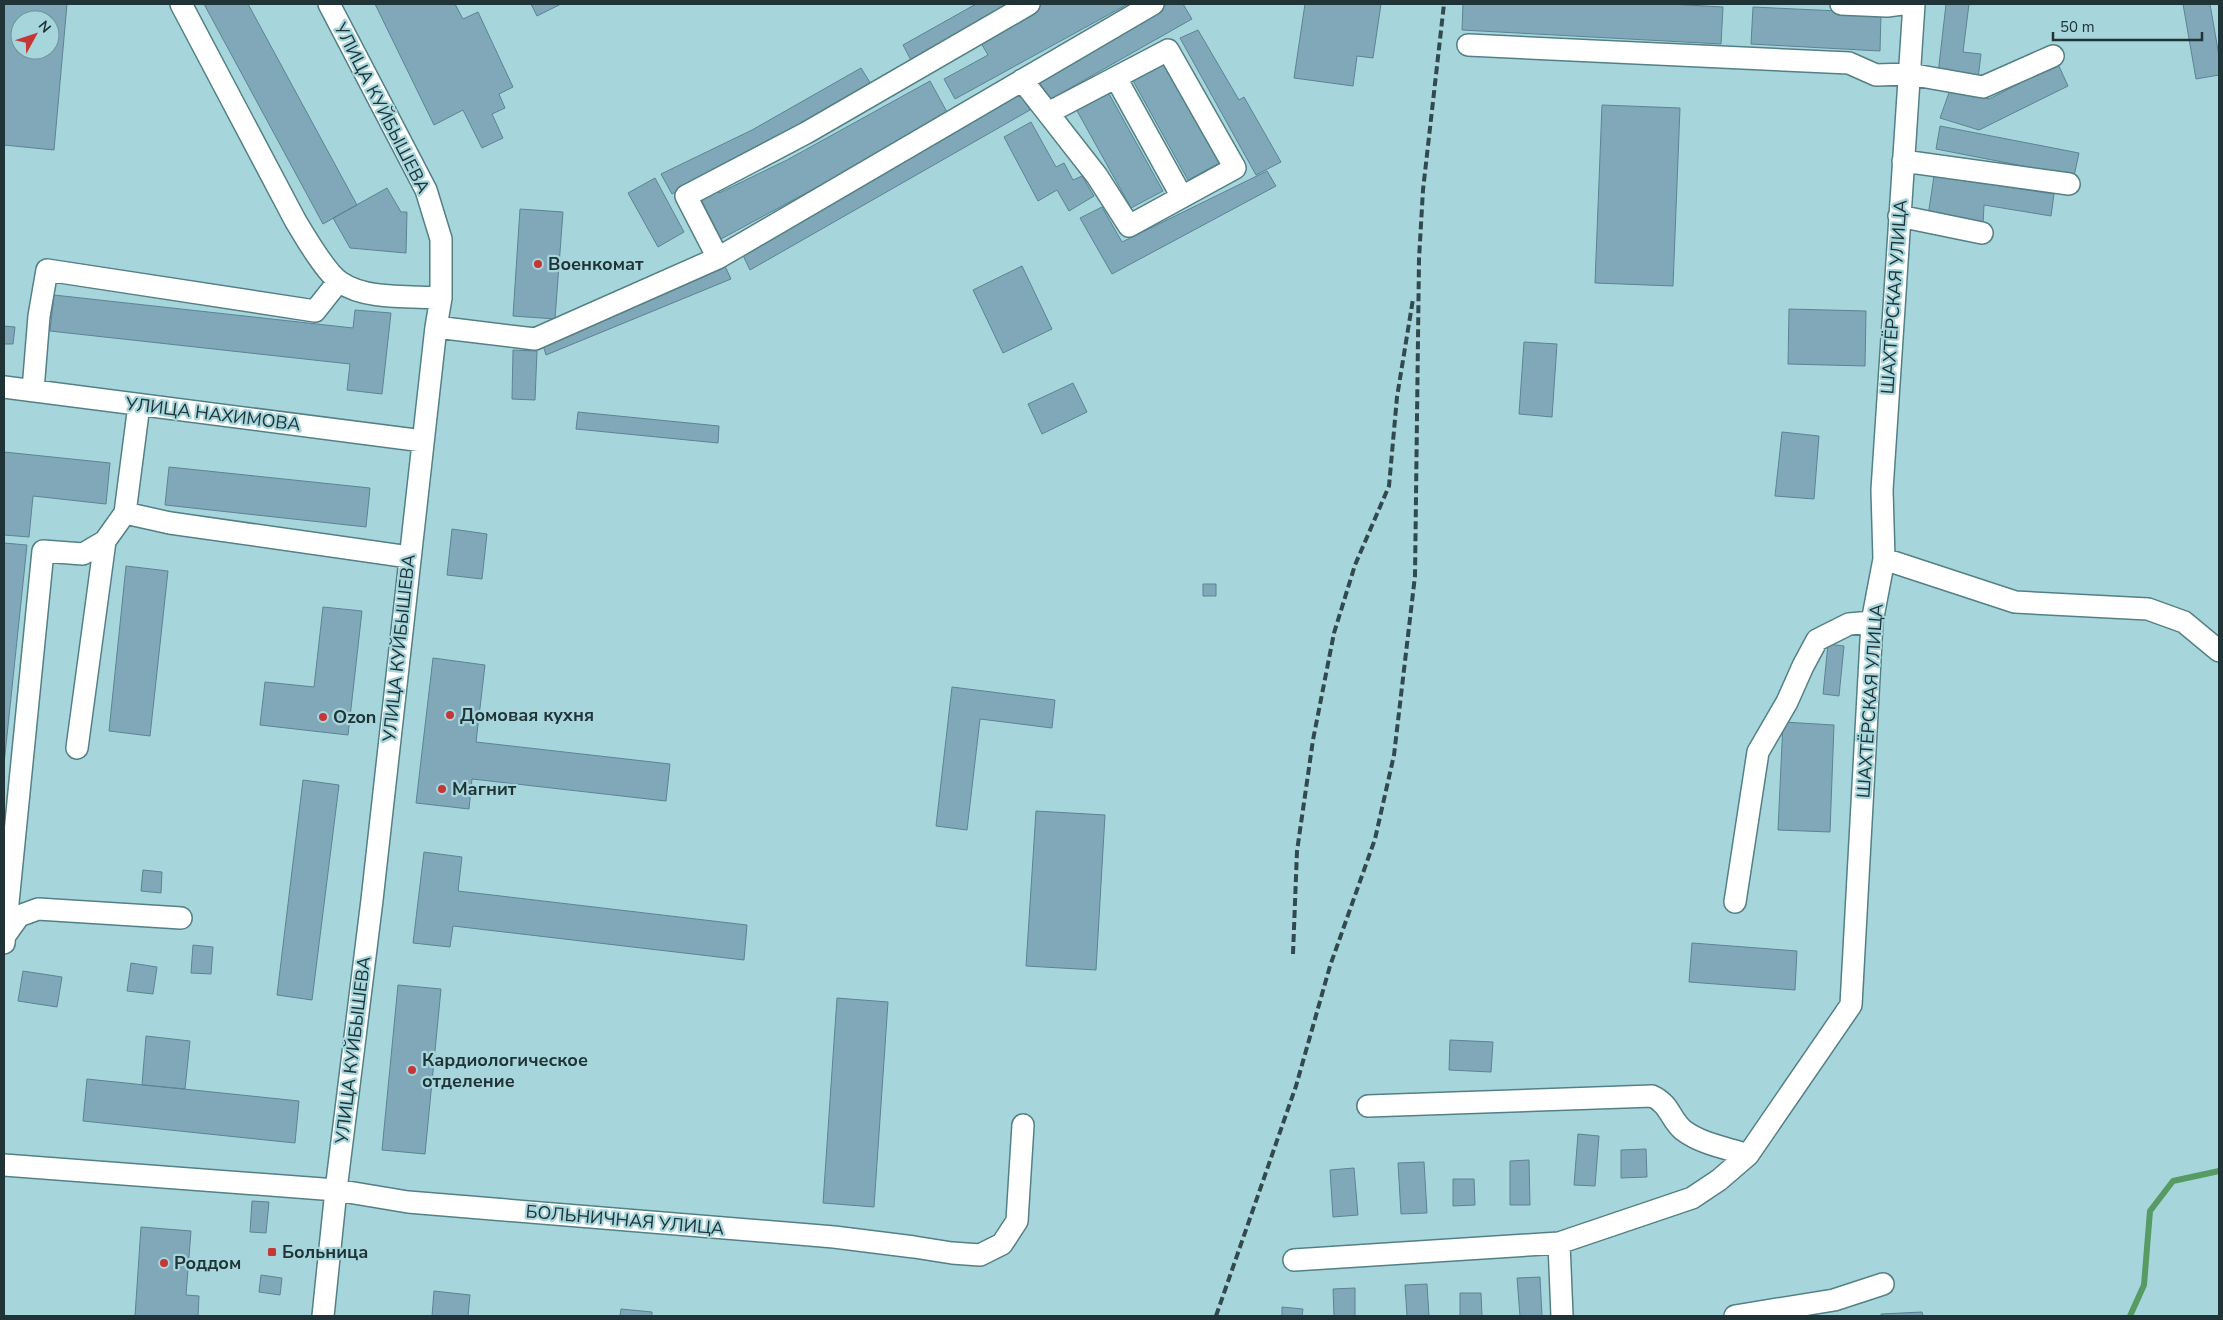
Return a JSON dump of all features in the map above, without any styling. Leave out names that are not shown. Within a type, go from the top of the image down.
[{"type":"street","points":[[181,4],[295,220],[313,249],[338,282],[361,293],[441,298]]},
{"type":"street","name":"УЛИЦА КУЙБЫШЕВА","points":[[324,1316],[336,1190],[372,900],[409,557],[441,298],[441,239],[426,190],[329,4]]},
{"type":"street","points":[[718,258],[686,196],[806,132],[1029,4]]},
{"type":"street","points":[[436,327],[535,339],[718,258],[1152,4]]},
{"type":"street","points":[[1841,4],[1887,6],[1902,4]]},
{"type":"street","name":"ШАХТЁРСКАЯ УЛИЦА","points":[[1294,1260],[1559,1243],[1692,1198],[1719,1180],[1748,1154],[1851,1006],[1872,622],[1884,559],[1882,490],[1914,4]]},
{"type":"street","points":[[1468,45],[1849,63],[1876,75],[1909,74],[1983,87],[2053,56]]},
{"type":"street","points":[[1022,80],[1097,176],[1129,226],[1235,168],[1168,50],[1048,113]]},
{"type":"street","points":[[1116,78],[1182,197]]},
{"type":"street","points":[[1903,162],[2070,184]]},
{"type":"street","points":[[1900,216],[1982,233]]},
{"type":"street","points":[[33,390],[39,316],[47,270],[315,311],[338,282]]},
{"type":"street","name":"УЛИЦА НАХИМОВА","points":[[4,387],[423,441]]},
{"type":"street","points":[[4,943],[43,551],[83,554],[105,541],[125,513],[139,405]]},
{"type":"street","points":[[125,513],[170,523],[409,557]]},
{"type":"street","points":[[77,748],[105,541]]},
{"type":"street","points":[[1884,559],[2015,602],[2148,608],[2184,622],[2219,651]]},
{"type":"street","points":[[1735,902],[1758,752],[1787,702],[1817,640],[1850,624],[1872,622]]},
{"type":"street","points":[[4,937],[19,916],[38,910],[181,918]]},
{"type":"street","points":[[1368,1106],[1652,1096],[1662,1101],[1682,1129],[1702,1141],[1748,1154]]},
{"type":"street","name":"БОЛЬНИЧНАЯ УЛИЦА","points":[[4,1165],[336,1190],[408,1202],[834,1237],[980,1255],[1002,1244],[1017,1221],[1023,1125]]},
{"type":"street","points":[[1559,1243],[1562,1316]]},
{"type":"street","points":[[1735,1316],[1834,1300],[1883,1284]]},
{"type":"building","points":[[4,4],[67,4],[54,150],[4,145]]},
{"type":"building","points":[[204,4],[248,4],[357,205],[323,224]]},
{"type":"building","points":[[375,4],[455,4],[463,19],[478,12],[513,87],[499,94],[505,108],[492,114],[503,138],[482,148],[463,110],[434,125]]},
{"type":"building","points":[[531,4],[561,4],[537,16]]},
{"type":"building","points":[[976,4],[1016,4],[912,62],[903,45]]},
{"type":"building","points":[[1040,4],[1128,4],[955,99],[944,79],[988,55],[978,38]]},
{"type":"building","points":[[1160,4],[1183,4],[1192,19],[1049,100],[1039,81],[1163,10]]},
{"type":"building","points":[[1305,4],[1381,4],[1373,58],[1357,56],[1353,86],[1294,78]]},
{"type":"building","points":[[1463,4],[1670,4],[1723,7],[1721,44],[1462,30]]},
{"type":"building","points":[[1946,4],[1969,4],[1963,52],[1981,54],[1978,79],[1938,74]]},
{"type":"building","points":[[2183,4],[2210,4],[2219,56],[2219,75],[2196,79]]},
{"type":"building","points":[[1753,7],[1881,13],[1880,51],[1751,44]]},
{"type":"building","points":[[1198,30],[1239,100],[1244,97],[1281,162],[1256,175],[1180,38]]},
{"type":"building","points":[[1165,62],[1221,162],[1188,180],[1132,79]]},
{"type":"building","points":[[2058,64],[2068,86],[1979,130],[1940,118],[1951,87],[1989,99]]},
{"type":"building","points":[[861,68],[871,84],[762,146],[672,194],[661,174],[752,130]]},
{"type":"building","points":[[930,81],[947,112],[871,158],[721,239],[700,197],[717,189],[719,193],[787,160]]},
{"type":"building","points":[[1019,91],[1030,110],[750,270],[741,251]]},
{"type":"building","points":[[1108,92],[1163,191],[1131,208],[1076,109]]},
{"type":"building","points":[[1602,105],[1680,108],[1673,286],[1595,283]]},
{"type":"building","points":[[1031,122],[1056,167],[1064,163],[1073,180],[1082,176],[1094,196],[1069,211],[1057,190],[1038,201],[1004,137]]},
{"type":"building","points":[[1940,126],[2079,153],[2074,176],[1936,149]]},
{"type":"building","points":[[1267,171],[1276,186],[1112,274],[1080,218],[1102,207],[1122,242]]},
{"type":"building","points":[[1934,176],[2054,194],[2051,216],[1984,205],[1983,225],[1928,216]]},
{"type":"building","points":[[655,178],[684,232],[658,247],[628,193]]},
{"type":"building","points":[[387,188],[401,212],[407,212],[406,253],[350,248],[333,218]]},
{"type":"building","name":"Военкомат","points":[[520,209],[563,212],[555,319],[513,316]]},
{"type":"building","points":[[725,266],[731,279],[546,355],[543,345]]},
{"type":"building","points":[[1022,266],[1052,329],[1003,353],[973,290]]},
{"type":"building","points":[[54,295],[353,328],[355,310],[391,313],[382,394],[347,390],[350,364],[50,331]]},
{"type":"building","points":[[1789,309],[1866,311],[1865,366],[1788,364]]},
{"type":"building","points":[[4,326],[15,327],[13,344],[4,344]]},
{"type":"building","points":[[1524,342],[1557,344],[1552,417],[1519,414]]},
{"type":"building","points":[[513,350],[537,351],[535,400],[512,399]]},
{"type":"building","points":[[1073,383],[1087,412],[1042,434],[1028,404]]},
{"type":"building","points":[[578,412],[719,426],[718,443],[576,429]]},
{"type":"building","points":[[1782,432],[1819,436],[1814,499],[1775,496]]},
{"type":"building","points":[[4,452],[110,463],[106,504],[33,496],[29,537],[4,535]]},
{"type":"building","points":[[169,467],[370,488],[366,527],[165,505]]},
{"type":"building","points":[[452,529],[487,534],[482,579],[447,575]]},
{"type":"building","points":[[4,543],[27,545],[4,764]]},
{"type":"building","points":[[126,566],[168,571],[150,736],[109,731]]},
{"type":"building","points":[[1203,584],[1216,584],[1216,596],[1203,596]]},
{"type":"building","points":[[323,607],[362,611],[348,735],[260,725],[265,682],[314,687]]},
{"type":"building","points":[[1828,644],[1844,646],[1839,696],[1823,694]]},
{"type":"building","points":[[433,658],[485,665],[476,742],[670,764],[666,801],[472,779],[469,809],[416,803]]},
{"type":"building","points":[[952,687],[1055,700],[1052,728],[980,719],[967,830],[936,826]]},
{"type":"building","points":[[1783,722],[1834,725],[1830,832],[1778,830]]},
{"type":"building","points":[[303,780],[339,785],[312,1000],[277,995]]},
{"type":"building","points":[[1036,811],[1105,815],[1096,970],[1026,966]]},
{"type":"building","points":[[424,852],[462,857],[458,891],[747,925],[744,960],[453,926],[450,947],[413,943]]},
{"type":"building","points":[[143,870],[162,872],[161,893],[141,891]]},
{"type":"building","points":[[1692,943],[1797,951],[1795,990],[1689,982]]},
{"type":"building","points":[[193,945],[213,947],[211,974],[191,973]]},
{"type":"building","points":[[131,963],[157,967],[153,994],[127,991]]},
{"type":"building","points":[[23,971],[62,977],[57,1007],[18,1001]]},
{"type":"building","name":"Кардиологическое отделение","points":[[398,985],[441,989],[425,1154],[382,1150]]},
{"type":"building","points":[[837,998],[888,1002],[874,1207],[823,1203]]},
{"type":"building","points":[[146,1036],[190,1041],[185,1089],[142,1085]]},
{"type":"building","points":[[1450,1040],[1493,1042],[1491,1072],[1449,1070]]},
{"type":"building","points":[[87,1079],[299,1101],[295,1143],[83,1121]]},
{"type":"building","points":[[1578,1134],[1599,1136],[1595,1186],[1574,1185]]},
{"type":"building","points":[[1646,1149],[1647,1177],[1621,1178],[1621,1150]]},
{"type":"building","points":[[1529,1160],[1530,1205],[1510,1205],[1510,1161]]},
{"type":"building","points":[[1424,1162],[1427,1213],[1401,1214],[1398,1163]]},
{"type":"building","points":[[1354,1168],[1358,1215],[1333,1217],[1330,1170]]},
{"type":"building","points":[[1453,1179],[1474,1179],[1475,1205],[1453,1206]]},
{"type":"building","points":[[252,1201],[269,1202],[266,1233],[250,1232]]},
{"type":"building","name":"Роддом","points":[[141,1227],[191,1231],[186,1295],[199,1296],[198,1316],[135,1316]]},
{"type":"building","points":[[261,1275],[282,1278],[280,1295],[259,1292]]},
{"type":"building","points":[[1540,1277],[1542,1316],[1520,1316],[1517,1278]]},
{"type":"building","points":[[1427,1284],[1429,1316],[1407,1316],[1405,1285]]},
{"type":"building","points":[[1355,1288],[1355,1316],[1334,1316],[1333,1289]]},
{"type":"building","points":[[434,1291],[470,1295],[468,1316],[432,1316]]},
{"type":"building","points":[[1460,1293],[1481,1293],[1482,1316],[1460,1316]]},
{"type":"building","points":[[1282,1307],[1303,1309],[1302,1316],[1282,1316]]},
{"type":"building","points":[[621,1309],[652,1312],[652,1316],[620,1316]]},
{"type":"building","points":[[1922,1312],[1923,1316],[1881,1316],[1881,1314]]},
{"type":"waterway","points":[[2130,1316],[2144,1285],[2150,1211],[2173,1181],[2219,1171]]},
{"type":"railway","points":[[1216,1316],[1296,1086],[1330,966],[1375,839],[1394,755],[1415,576],[1419,259],[1423,190],[1444,4]]},
{"type":"railway","points":[[1293,954],[1297,851],[1313,740],[1334,633],[1355,565],[1389,486],[1397,397],[1413,299]]},
{"type":"place","name":"Военкомат","points":[[538,264]]},
{"type":"place","name":"Домовая кухня","points":[[450,715]]},
{"type":"place","name":"Ozon","points":[[323,717]]},
{"type":"place","name":"Магнит","points":[[442,789]]},
{"type":"place","name":"Кардиологическое отделение","points":[[412,1070]]},
{"type":"place","name":"Больница","points":[[272,1252]]},
{"type":"place","name":"Роддом","points":[[164,1263]]}]
